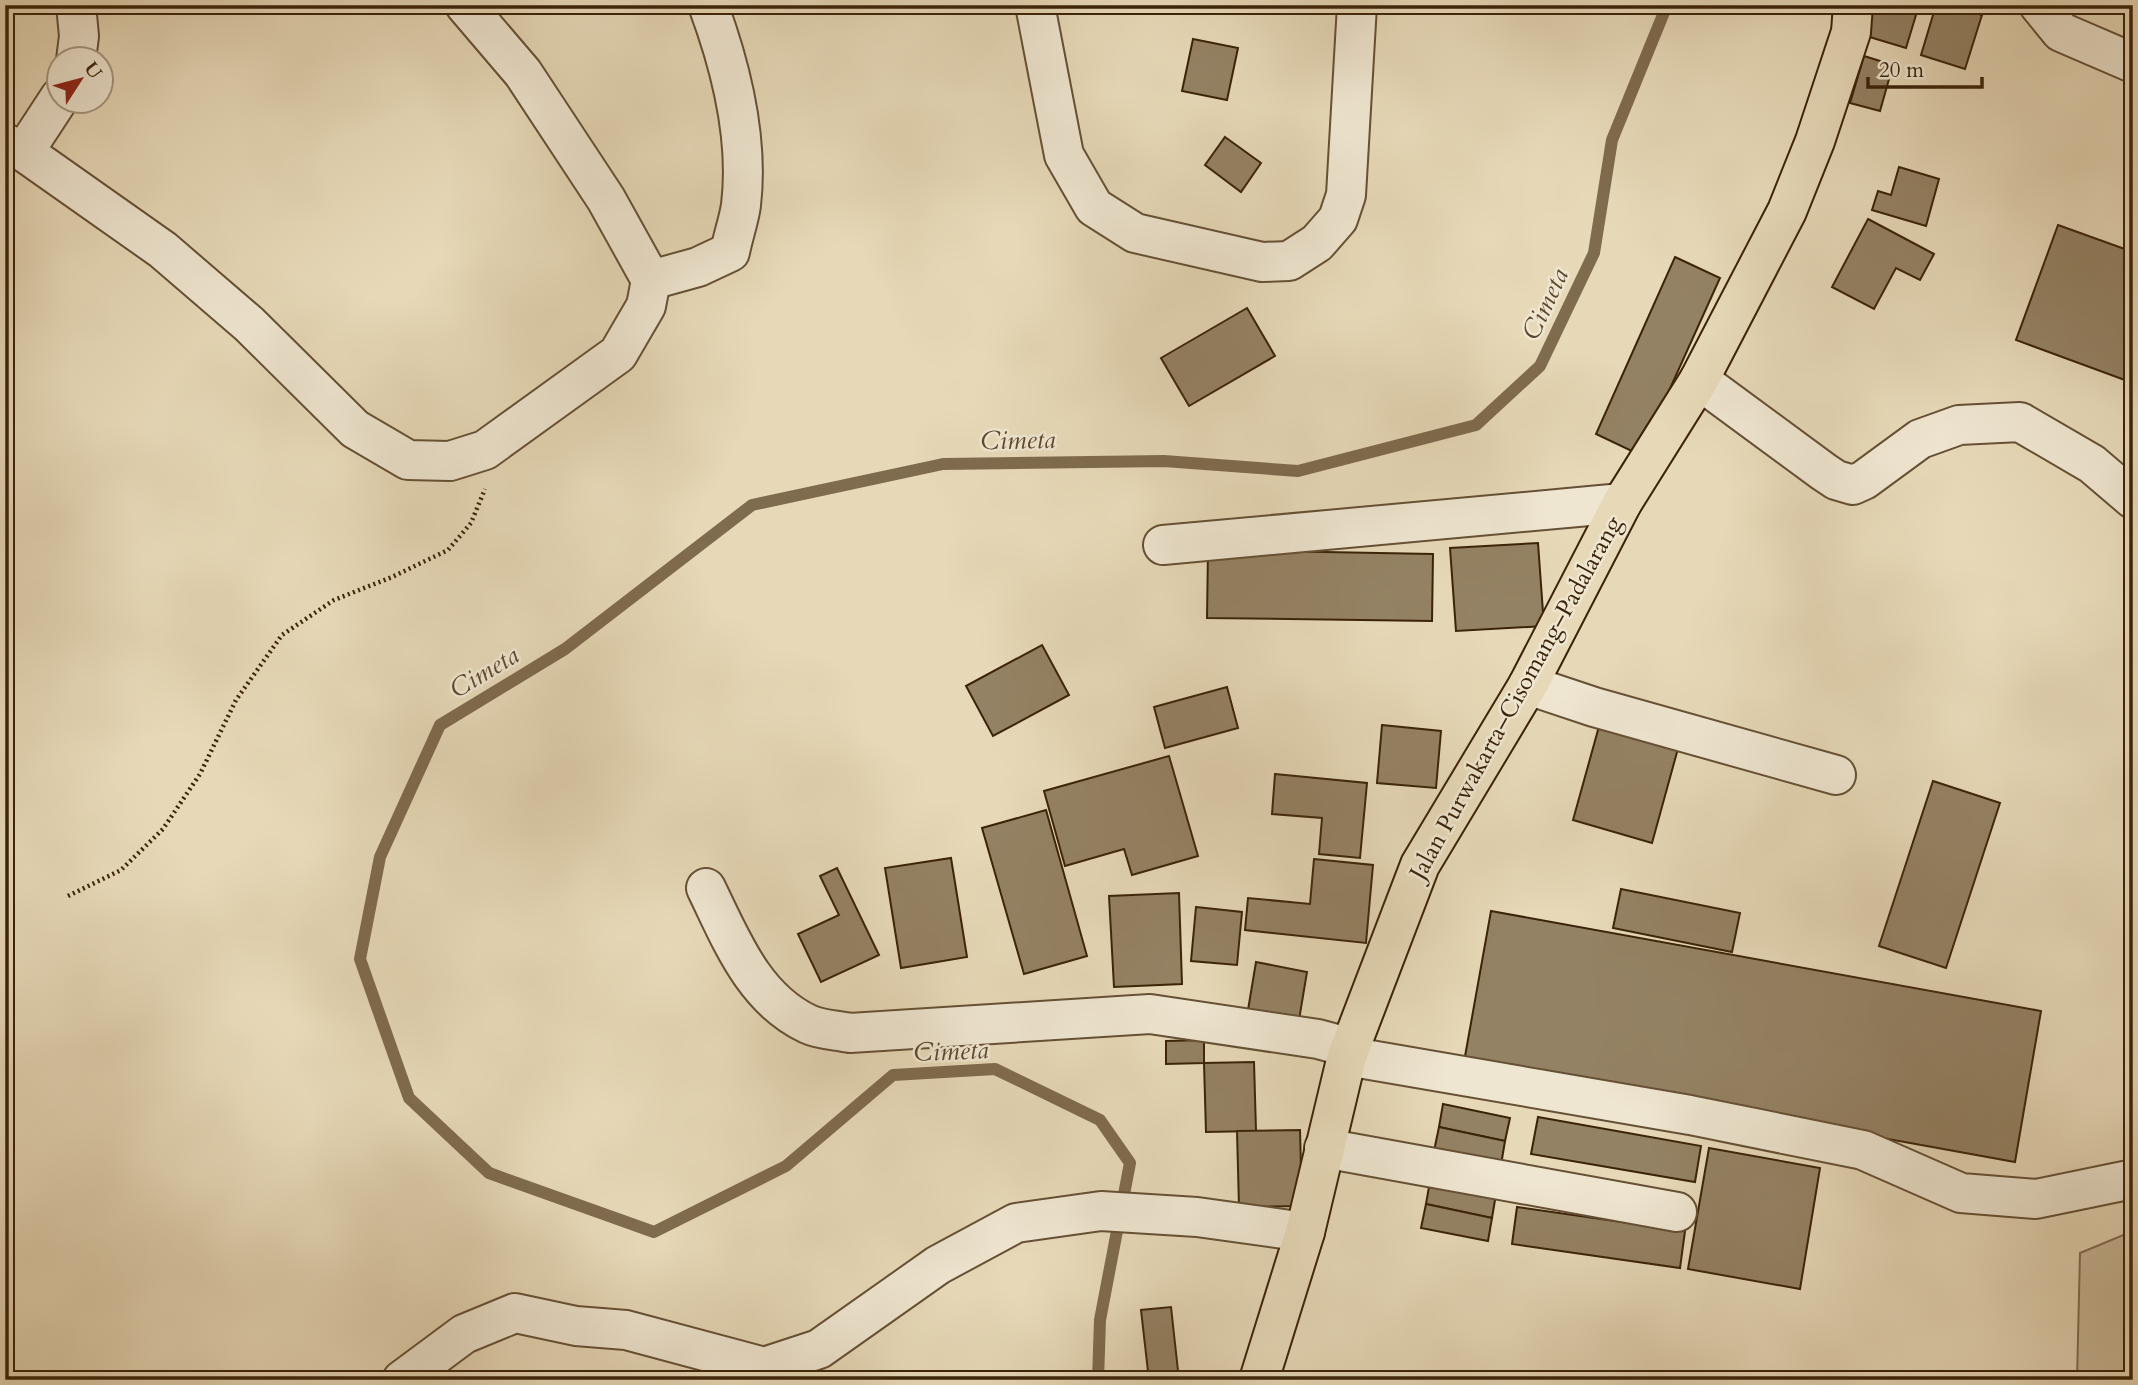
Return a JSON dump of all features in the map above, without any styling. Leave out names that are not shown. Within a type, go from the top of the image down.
[{"type":"highway","name":"Jalan Purwakarta–Cisomang–Padalarang","points":[[1259,1380],[1305,1232],[1349,1052],[1420,865],[1528,685],[1622,503],[1699,380],[1787,211],[1815,141],[1851,32],[1853,5]]},
{"type":"street","points":[[76,5],[78,46]]},
{"type":"street","points":[[46,113],[15,148],[163,250],[249,324],[355,429],[408,460],[450,461],[485,450],[618,354],[646,306],[651,279],[606,199],[523,74],[465,5]]},
{"type":"street","points":[[651,279],[698,267],[730,252],[741,207],[743,172],[738,122],[724,47],[708,5]]},
{"type":"street","points":[[1035,5],[1064,155],[1094,207],[1135,233],[1262,262],[1289,261],[1317,243],[1338,219],[1346,195],[1357,5]]},
{"type":"street","points":[[2039,5],[2061,32],[2133,63]]},
{"type":"street","points":[[1699,380],[1824,472],[1836,480],[1853,485],[1864,480],[1920,439],[1959,425],[2020,422],[2092,464],[2133,499]]},
{"type":"street","points":[[1163,545],[1622,503]]},
{"type":"street","points":[[1528,685],[1594,707],[1836,775]]},
{"type":"street","points":[[706,888],[741,959],[760,986],[781,1009],[810,1025],[850,1033],[1150,1014],[1318,1039],[1349,1052],[1863,1150],[1961,1193],[2036,1199],[2133,1179]]},
{"type":"street","points":[[1324,1148],[1677,1212]]},
{"type":"street","points":[[402,1380],[464,1334],[515,1313],[576,1326],[626,1329],[764,1367],[819,1349],[938,1265],[1016,1223],[1101,1211],[1197,1217],[1305,1232]]},
{"type":"path","points":[[68,896],[121,870],[163,829],[200,774],[236,701],[282,635],[334,600],[392,577],[448,550],[471,523],[485,491],[485,450]]},
{"type":"shaded area","points":[[2133,1231],[2133,1380],[2077,1380],[2080,1253]]},
{"type":"building","points":[[1872,5],[1919,5],[1906,48],[1863,35]]},
{"type":"building","points":[[1936,5],[1953,5],[1982,15],[1965,69],[1921,55]]},
{"type":"building","points":[[1953,5],[1985,5],[1982,15]]},
{"type":"building","points":[[1193,39],[1238,48],[1227,100],[1182,91]]},
{"type":"building","points":[[1864,56],[1893,65],[1880,111],[1850,103]]},
{"type":"building","points":[[1225,137],[1261,163],[1241,192],[1205,165]]},
{"type":"building","points":[[1899,167],[1939,179],[1926,226],[1872,210],[1878,191],[1891,195]]},
{"type":"building","points":[[1868,219],[1934,254],[1920,280],[1896,268],[1874,309],[1832,287]]},
{"type":"building","points":[[2058,225],[2133,252],[2133,383],[2016,340]]},
{"type":"building","points":[[1675,257],[1720,278],[1640,455],[1596,434]]},
{"type":"building","points":[[1247,308],[1275,356],[1189,406],[1161,358]]},
{"type":"building","points":[[1538,543],[1544,626],[1456,631],[1450,548]]},
{"type":"building","points":[[1208,550],[1433,554],[1432,621],[1207,618]]},
{"type":"building","points":[[1042,645],[1069,695],[993,736],[966,686]]},
{"type":"building","points":[[1227,687],[1238,728],[1165,748],[1154,707]]},
{"type":"building","points":[[1603,712],[1682,734],[1652,843],[1573,820]]},
{"type":"building","points":[[1382,725],[1441,731],[1436,788],[1377,783]]},
{"type":"building","points":[[1169,756],[1198,856],[1132,875],[1124,849],[1065,866],[1044,791]]},
{"type":"building","points":[[1275,774],[1367,783],[1360,858],[1319,854],[1322,818],[1272,814]]},
{"type":"building","points":[[1933,781],[2000,803],[1946,968],[1879,946]]},
{"type":"building","points":[[1046,810],[1087,956],[1024,974],[982,828]]},
{"type":"building","points":[[951,858],[967,957],[901,968],[885,868]]},
{"type":"building","points":[[1314,859],[1373,865],[1366,943],[1245,930],[1248,898],[1310,904]]},
{"type":"building","points":[[837,868],[879,955],[821,982],[798,934],[839,915],[820,876]]},
{"type":"building","points":[[1621,889],[1740,913],[1732,952],[1613,928]]},
{"type":"building","points":[[1179,893],[1182,984],[1114,987],[1109,896]]},
{"type":"building","points":[[1196,907],[1242,912],[1237,965],[1191,961]]},
{"type":"building","points":[[1491,911],[2041,1011],[2015,1162],[1464,1062]]},
{"type":"building","points":[[1256,962],[1307,972],[1298,1026],[1247,1016]]},
{"type":"building","points":[[1204,1040],[1204,1063],[1166,1064],[1166,1041]]},
{"type":"building","points":[[1254,1062],[1256,1131],[1206,1132],[1204,1063]]},
{"type":"building","points":[[1443,1104],[1510,1118],[1505,1141],[1439,1127]]},
{"type":"building","points":[[1538,1117],[1701,1146],[1695,1182],[1531,1154]]},
{"type":"building","points":[[1439,1127],[1505,1141],[1501,1165],[1434,1151]]},
{"type":"building","points":[[1300,1130],[1302,1206],[1239,1207],[1237,1131]]},
{"type":"building","points":[[1709,1148],[1820,1168],[1800,1289],[1688,1269]]},
{"type":"building","points":[[1430,1181],[1496,1194],[1492,1218],[1426,1204]]},
{"type":"building","points":[[1426,1204],[1492,1218],[1488,1241],[1421,1228]]},
{"type":"building","points":[[1517,1207],[1685,1231],[1680,1268],[1512,1244]]},
{"type":"building","points":[[1171,1307],[1179,1380],[1149,1380],[1141,1310]]},
{"type":"waterway","name":"Cimeta","points":[[1098,1380],[1100,1320],[1130,1163],[1100,1120],[995,1069],[893,1075],[786,1166],[654,1232],[489,1173],[409,1098],[360,959],[380,857],[440,725],[565,649],[752,505],[943,464],[1164,461],[1298,471],[1476,425],[1540,366],[1594,253],[1612,140],[1667,5]]}]
